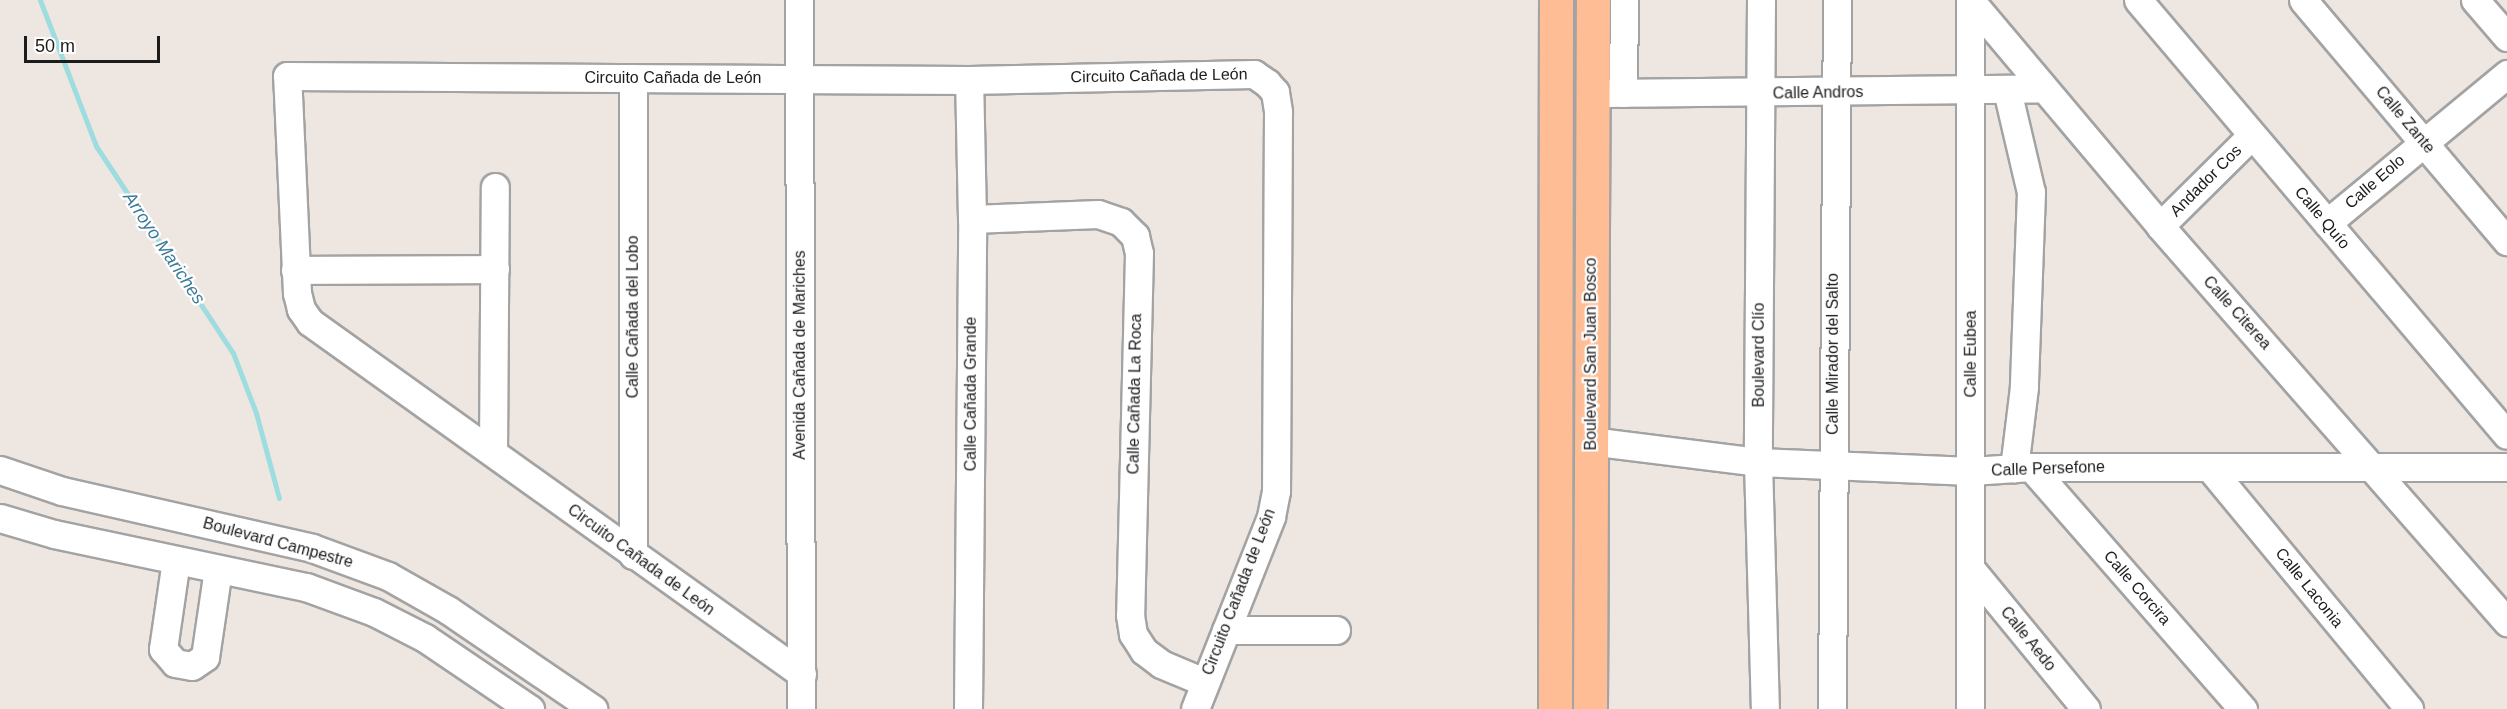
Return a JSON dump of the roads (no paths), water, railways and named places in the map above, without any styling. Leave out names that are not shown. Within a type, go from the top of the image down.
[{"type":"main road","points":[[1555,709],[1556,0]]},
{"type":"main road","name":"Boulevard San Juan Bosco","points":[[1590,709],[1590,441],[1608,93],[1593,0]]},
{"type":"street","name":"Avenida Cañada de Mariches","points":[[799,0],[801,709]]},
{"type":"street","points":[[1608,93],[1624,0]]},
{"type":"street","name":"Boulevard Clío","points":[[1761,0],[1758,462],[1765,709]]},
{"type":"street","name":"Calle Mirador del Salto","points":[[1832,709],[1837,0]]},
{"type":"street","name":"Calle Citerea","points":[[1971,0],[2160,226],[2507,622]]},
{"type":"street","name":"Calle Eubea","points":[[1970,709],[1971,0]]},
{"type":"street","name":"Calle Quío","points":[[2138,0],[2507,435]]},
{"type":"street","name":"Calle Zante","points":[[2303,0],[2507,241]]},
{"type":"street","points":[[2475,0],[2507,37]]},
{"type":"street","name":"Circuito Cañada de León","points":[[802,675],[310,322],[301,309],[295,270],[287,76],[969,80],[1254,74],[1275,92],[1278,112],[1276,491],[1272,518],[1195,709]]},
{"type":"street","name":"Calle Eolo","points":[[2327,223],[2423,141],[2507,74]]},
{"type":"street","name":"Calle Cañada del Lobo","points":[[633,78],[633,555]]},
{"type":"street","name":"Calle Cañada Grande","points":[[968,709],[972,219],[969,80]]},
{"type":"street","name":"Calle Andros","points":[[1608,93],[1760,94],[2043,88]]},
{"type":"street","points":[[2007,90],[2031,192],[2022,468]]},
{"type":"street","name":"Andador Cos","points":[[2160,226],[2252,135]]},
{"type":"street","points":[[493,452],[495,188]]},
{"type":"street","name":"Calle Cañada La Roca","points":[[972,219],[1098,214],[1121,222],[1135,236],[1139,253],[1130,615],[1133,634],[1144,651],[1161,664],[1204,682]]},
{"type":"street","points":[[295,270],[495,269]]},
{"type":"street","name":"Calle Persefone","points":[[1590,441],[1758,462],[1971,471],[2022,468],[2507,467]]},
{"type":"street","name":"Calle Laconia","points":[[2209,467],[2400,706]]},
{"type":"street","name":"Calle Corcira","points":[[2022,468],[2243,709]]},
{"type":"street","name":"Boulevard Campestre","points":[[0,470],[62,491],[312,548],[388,576],[448,610],[593,709]]},
{"type":"street","points":[[124,548],[131,507]]},
{"type":"street","points":[[0,518],[176,560],[306,587],[374,612],[425,638],[530,709]]},
{"type":"street","points":[[176,560],[163,649],[176,663],[192,666],[205,657],[218,569]]},
{"type":"street","name":"Calle Aedo","points":[[1971,569],[2086,709]]},
{"type":"street","points":[[1226,630],[1336,630]]},
{"type":"waterway","name":"Arroyo Mariches","points":[[40,0],[96,146],[233,353],[256,413],[279,498]]}]
